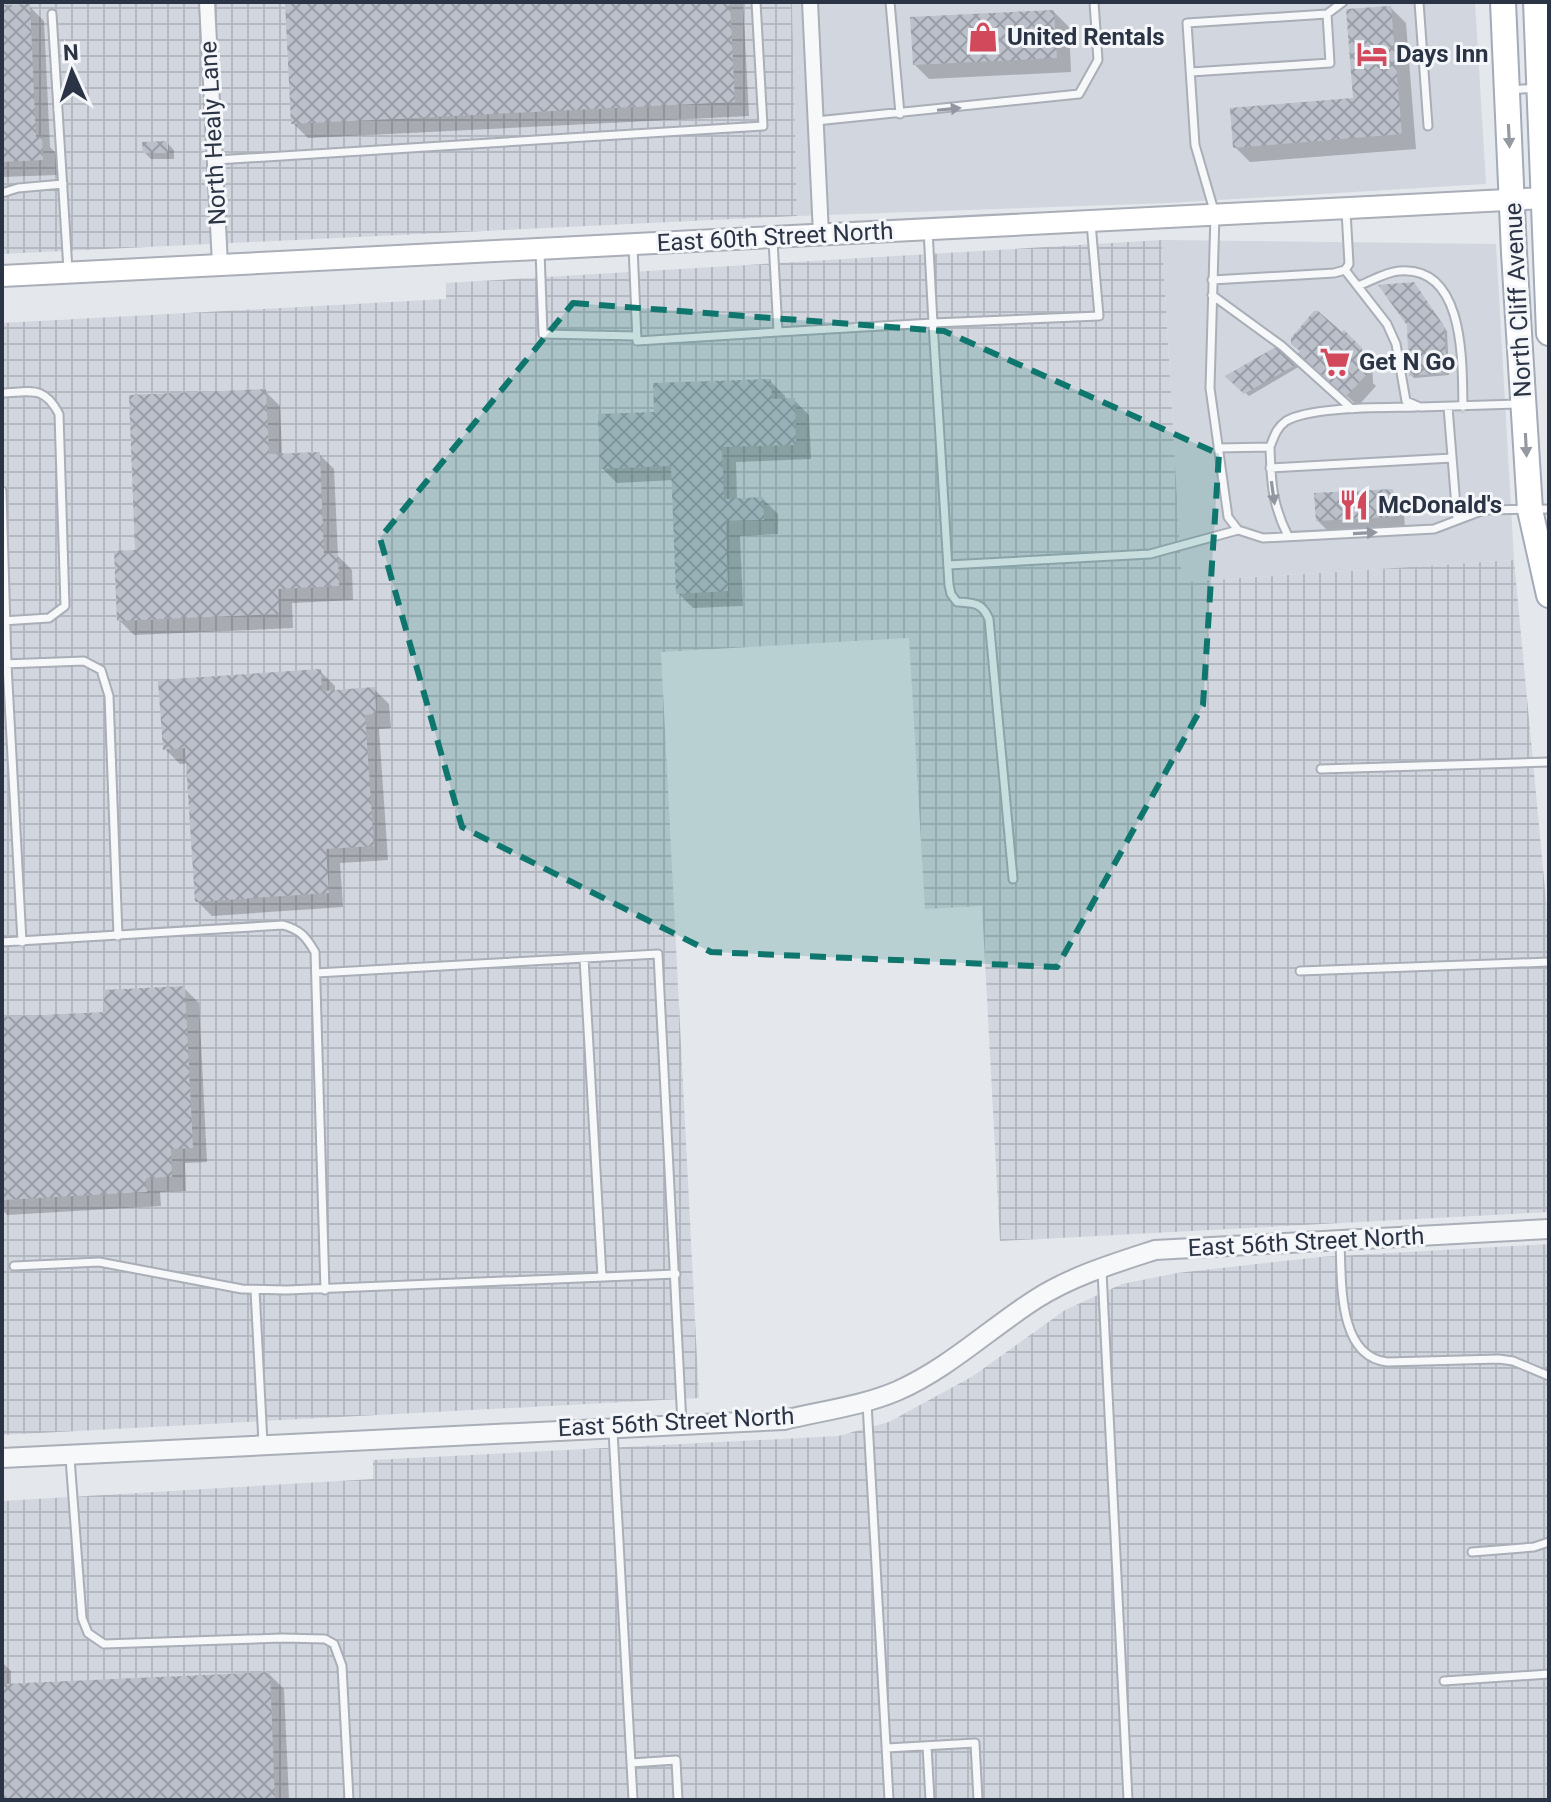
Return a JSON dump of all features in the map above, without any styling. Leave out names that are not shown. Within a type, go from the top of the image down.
[{"type":"main road","name":"North Cliff Avenue","points":[[1503,2],[1524,404],[1549,595]]},
{"type":"main road","name":"North Cliff Avenue","points":[[1536,2],[1544,88],[1549,333]]},
{"type":"main road","name":"East 60th Street North","points":[[2,276],[1547,198]]},
{"type":"street","name":"North Healy Lane","points":[[207,2],[220,265]]},
{"type":"street","points":[[810,2],[821,234]]},
{"type":"street","name":"East 56th Street North","points":[[2,1458],[784,1420],[897,1391],[954,1359],[1037,1298],[1102,1267],[1155,1250],[1549,1229]]},
{"type":"lane","points":[[216,160],[763,126],[756,2]]},
{"type":"lane","points":[[890,2],[900,114]]},
{"type":"lane","points":[[816,121],[1079,94],[1098,60],[1094,2]]},
{"type":"lane","points":[[1238,530],[1228,517],[1210,388],[1215,214],[1195,145],[1187,23],[1327,14],[1343,2]]},
{"type":"lane","points":[[1419,2],[1428,126]]},
{"type":"lane","points":[[52,14],[68,272]]},
{"type":"lane","points":[[1191,72],[1330,63],[1327,14]]},
{"type":"lane","points":[[1507,90],[1544,88]]},
{"type":"lane","points":[[2,193],[18,188],[63,184]]},
{"type":"lane","points":[[1212,280],[1345,270],[1349,264],[1345,208]]},
{"type":"lane","points":[[633,244],[637,341],[1099,316],[1091,221]]},
{"type":"lane","points":[[928,229],[951,594],[957,602],[977,603],[984,607],[989,619],[1013,879]]},
{"type":"lane","points":[[773,237],[778,332]]},
{"type":"lane","points":[[540,248],[543,334],[637,336]]},
{"type":"lane","points":[[1345,270],[1387,324],[1396,344],[1406,401],[1420,407]]},
{"type":"lane","points":[[1358,286],[1398,271],[1421,273],[1439,286],[1455,312],[1461,344],[1463,407]]},
{"type":"lane","points":[[1212,295],[1282,346],[1352,409]]},
{"type":"lane","points":[[2,393],[37,391],[51,398],[59,414],[65,606],[49,618],[4,621]]},
{"type":"lane","points":[[1288,536],[1274,504],[1270,447],[1277,429],[1288,420],[1352,409],[1524,404]]},
{"type":"lane","points":[[1448,407],[1457,519]]},
{"type":"lane","points":[[1218,448],[1270,447]]},
{"type":"lane","points":[[1270,468],[1452,458]]},
{"type":"lane","points":[[2,491],[4,664],[22,942]]},
{"type":"lane","points":[[948,565],[1150,554],[1238,530],[1263,538],[1434,529],[1484,510],[1540,510]]},
{"type":"lane","points":[[4,664],[84,661],[101,670],[109,696],[118,936]]},
{"type":"lane","points":[[1321,769],[1549,762]]},
{"type":"lane","points":[[2,942],[283,925],[298,929],[306,937],[315,952],[325,1290]]},
{"type":"lane","points":[[316,973],[658,954],[682,1424]]},
{"type":"lane","points":[[584,958],[602,1277]]},
{"type":"lane","points":[[1300,971],[1549,962]]},
{"type":"lane","points":[[1339,1240],[1344,1299],[1350,1327],[1356,1343],[1365,1354],[1387,1362],[1499,1359],[1513,1361],[1549,1376]]},
{"type":"lane","points":[[14,1266],[99,1262],[255,1290],[325,1290],[676,1274]]},
{"type":"lane","points":[[1102,1267],[1128,1800]]},
{"type":"lane","points":[[255,1290],[263,1445]]},
{"type":"lane","points":[[867,1401],[889,1800]]},
{"type":"lane","points":[[613,1427],[633,1800]]},
{"type":"lane","points":[[69,1455],[82,1618],[88,1633],[104,1644],[310,1638],[325,1639],[334,1644],[342,1666],[349,1800]]},
{"type":"lane","points":[[1472,1552],[1534,1547],[1549,1542]]},
{"type":"lane","points":[[1444,1681],[1549,1674]]},
{"type":"lane","points":[[887,1748],[975,1743],[978,1800]]},
{"type":"lane","points":[[927,1746],[930,1800]]},
{"type":"lane","points":[[631,1763],[676,1760],[678,1800]]},
{"type":"highlighted area","points":[[573,303],[944,331],[1219,454],[1203,705],[1057,967],[711,952],[462,827],[380,538]]},
{"type":"shaded area","points":[[2,2],[792,2],[797,216],[2,254]]},
{"type":"shaded area","points":[[792,2],[1475,2],[1486,184],[1169,203],[797,216]]},
{"type":"shaded area","points":[[1162,240],[1496,244],[1514,560],[1182,582]]},
{"type":"shaded area","points":[[1162,240],[1182,582],[1514,560],[1549,952],[1549,1212],[1000,1241],[982,906],[925,909],[909,638],[661,652],[699,1398],[2,1435],[2,323],[446,299],[446,283]]},
{"type":"shaded area","points":[[1549,1244],[1549,1800],[2,1800],[2,1501],[373,1479],[373,1460],[838,1436],[889,1422],[973,1376],[1065,1310],[1122,1284],[1177,1273],[1320,1257]]},
{"type":"building","points":[[285,2],[730,2],[735,102],[291,124]]},
{"type":"building","points":[[30,4],[36,137],[42,136],[43,160],[2,162],[2,5]]},
{"type":"building","name":"Days Inn","points":[[1391,6],[1402,134],[1233,148],[1230,108],[1353,98],[1346,9]]},
{"type":"building","name":"United Rentals","points":[[1054,10],[1057,58],[913,65],[910,17]]},
{"type":"building","points":[[168,141],[168,153],[143,153],[142,142]]},
{"type":"building","points":[[1414,282],[1444,326],[1447,373],[1409,376],[1407,325],[1378,285]]},
{"type":"building","name":"Get N Go","points":[[1314,311],[1342,332],[1344,330],[1362,348],[1363,371],[1367,374],[1346,397],[1297,354],[1300,351],[1291,344],[1291,338]]},
{"type":"building","points":[[1279,345],[1299,363],[1244,394],[1225,376]]},
{"type":"building","points":[[771,379],[772,399],[795,398],[796,445],[722,447],[724,499],[763,497],[764,520],[726,521],[728,591],[676,594],[671,466],[600,469],[598,414],[654,412],[653,383]]},
{"type":"building","points":[[266,389],[269,454],[320,452],[324,554],[338,553],[339,586],[278,589],[279,614],[117,621],[114,551],[135,550],[129,395]]},
{"type":"building","name":"McDonald's","points":[[1393,489],[1394,517],[1316,521],[1314,493]]},
{"type":"building","points":[[321,669],[322,691],[375,687],[376,714],[365,715],[374,846],[326,849],[329,893],[195,902],[185,748],[163,750],[158,680]]},
{"type":"building","points":[[185,986],[193,1148],[171,1149],[172,1177],[146,1178],[147,1192],[2,1200],[2,1017],[105,1012],[103,990]]},
{"type":"building","points":[[270,1672],[275,1800],[2,1800],[2,1684]]},
{"type":"place","name":"United Rentals","points":[[983,37]]},
{"type":"place","name":"Days Inn","points":[[1372,54]]},
{"type":"place","name":"Get N Go","points":[[1335,362]]},
{"type":"place","name":"McDonald's","points":[[1354,505]]}]
